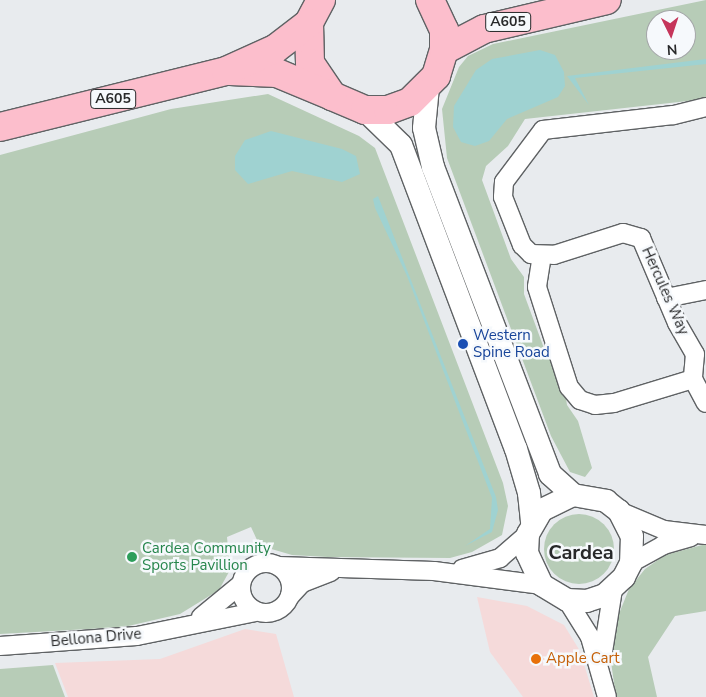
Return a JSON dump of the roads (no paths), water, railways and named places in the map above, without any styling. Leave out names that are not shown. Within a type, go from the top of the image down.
[{"type":"main road","points":[[315,11],[310,63],[332,96],[365,110],[403,104],[428,87],[444,50],[444,30],[430,0]]},
{"type":"main road","name":"A605","points":[[444,50],[484,29],[607,0]]},
{"type":"main road","name":"A605","points":[[0,127],[226,71],[275,48],[315,11]]},
{"type":"main road","name":"A605","points":[[226,71],[277,73],[332,96]]},
{"type":"street","points":[[428,87],[424,128],[433,167],[543,458],[550,474],[573,495]]},
{"type":"street","points":[[706,107],[673,115],[556,126],[532,138],[504,182],[504,196],[522,245],[531,254],[542,255],[537,271],[539,297],[569,387],[580,400],[595,406],[614,403],[693,379],[706,403]]},
{"type":"street","points":[[365,110],[401,145],[516,448],[529,493],[531,570],[542,585],[567,600],[590,636],[603,676],[607,697]]},
{"type":"street","name":"Hercules Way","points":[[542,255],[554,256],[623,233],[641,238],[666,298],[701,352],[693,379]]},
{"type":"street","points":[[666,298],[706,290]]},
{"type":"street","points":[[530,529],[549,505],[573,495],[590,495],[619,511],[664,530],[705,535]]},
{"type":"street","points":[[619,511],[632,536],[631,563]]},
{"type":"street","name":"Bellona Drive","points":[[190,622],[217,606],[240,584],[254,566],[434,571],[479,567],[500,558],[530,529]]},
{"type":"street","points":[[603,676],[602,637],[614,589],[631,563],[663,545],[705,535]]},
{"type":"street","points":[[278,566],[290,579],[290,596]]},
{"type":"street","name":"Bellona Drive","points":[[0,646],[112,640],[190,622],[280,610],[290,596],[318,574],[344,570]]},
{"type":"street","name":"Bellona Drive","points":[[434,571],[542,585]]},
{"type":"street","points":[[240,584],[243,600],[255,612]]},
{"type":"street","points":[[567,600],[596,598],[614,589]]},
{"type":"water","points":[[540,50],[555,55],[564,72],[565,86],[558,97],[507,119],[489,141],[475,146],[461,142],[453,127],[454,106],[476,70],[492,59]]},
{"type":"water","points":[[706,59],[706,64],[575,78],[589,105],[567,76]]},
{"type":"water","points":[[271,131],[342,149],[356,156],[360,174],[342,182],[292,171],[248,184],[235,170],[235,156],[245,140]]},
{"type":"water","points":[[378,196],[496,497],[498,510],[492,532],[465,546],[490,529],[492,498],[407,276],[375,208],[373,199]]},
{"type":"place","name":"Western Spine Road","points":[[463,344]]},
{"type":"place","name":"Cardea Community Sports Pavillion","points":[[132,557]]},
{"type":"place","name":"Apple Cart","points":[[536,659]]},
{"type":"district","name":"Cardea","points":[[581,552]]}]
